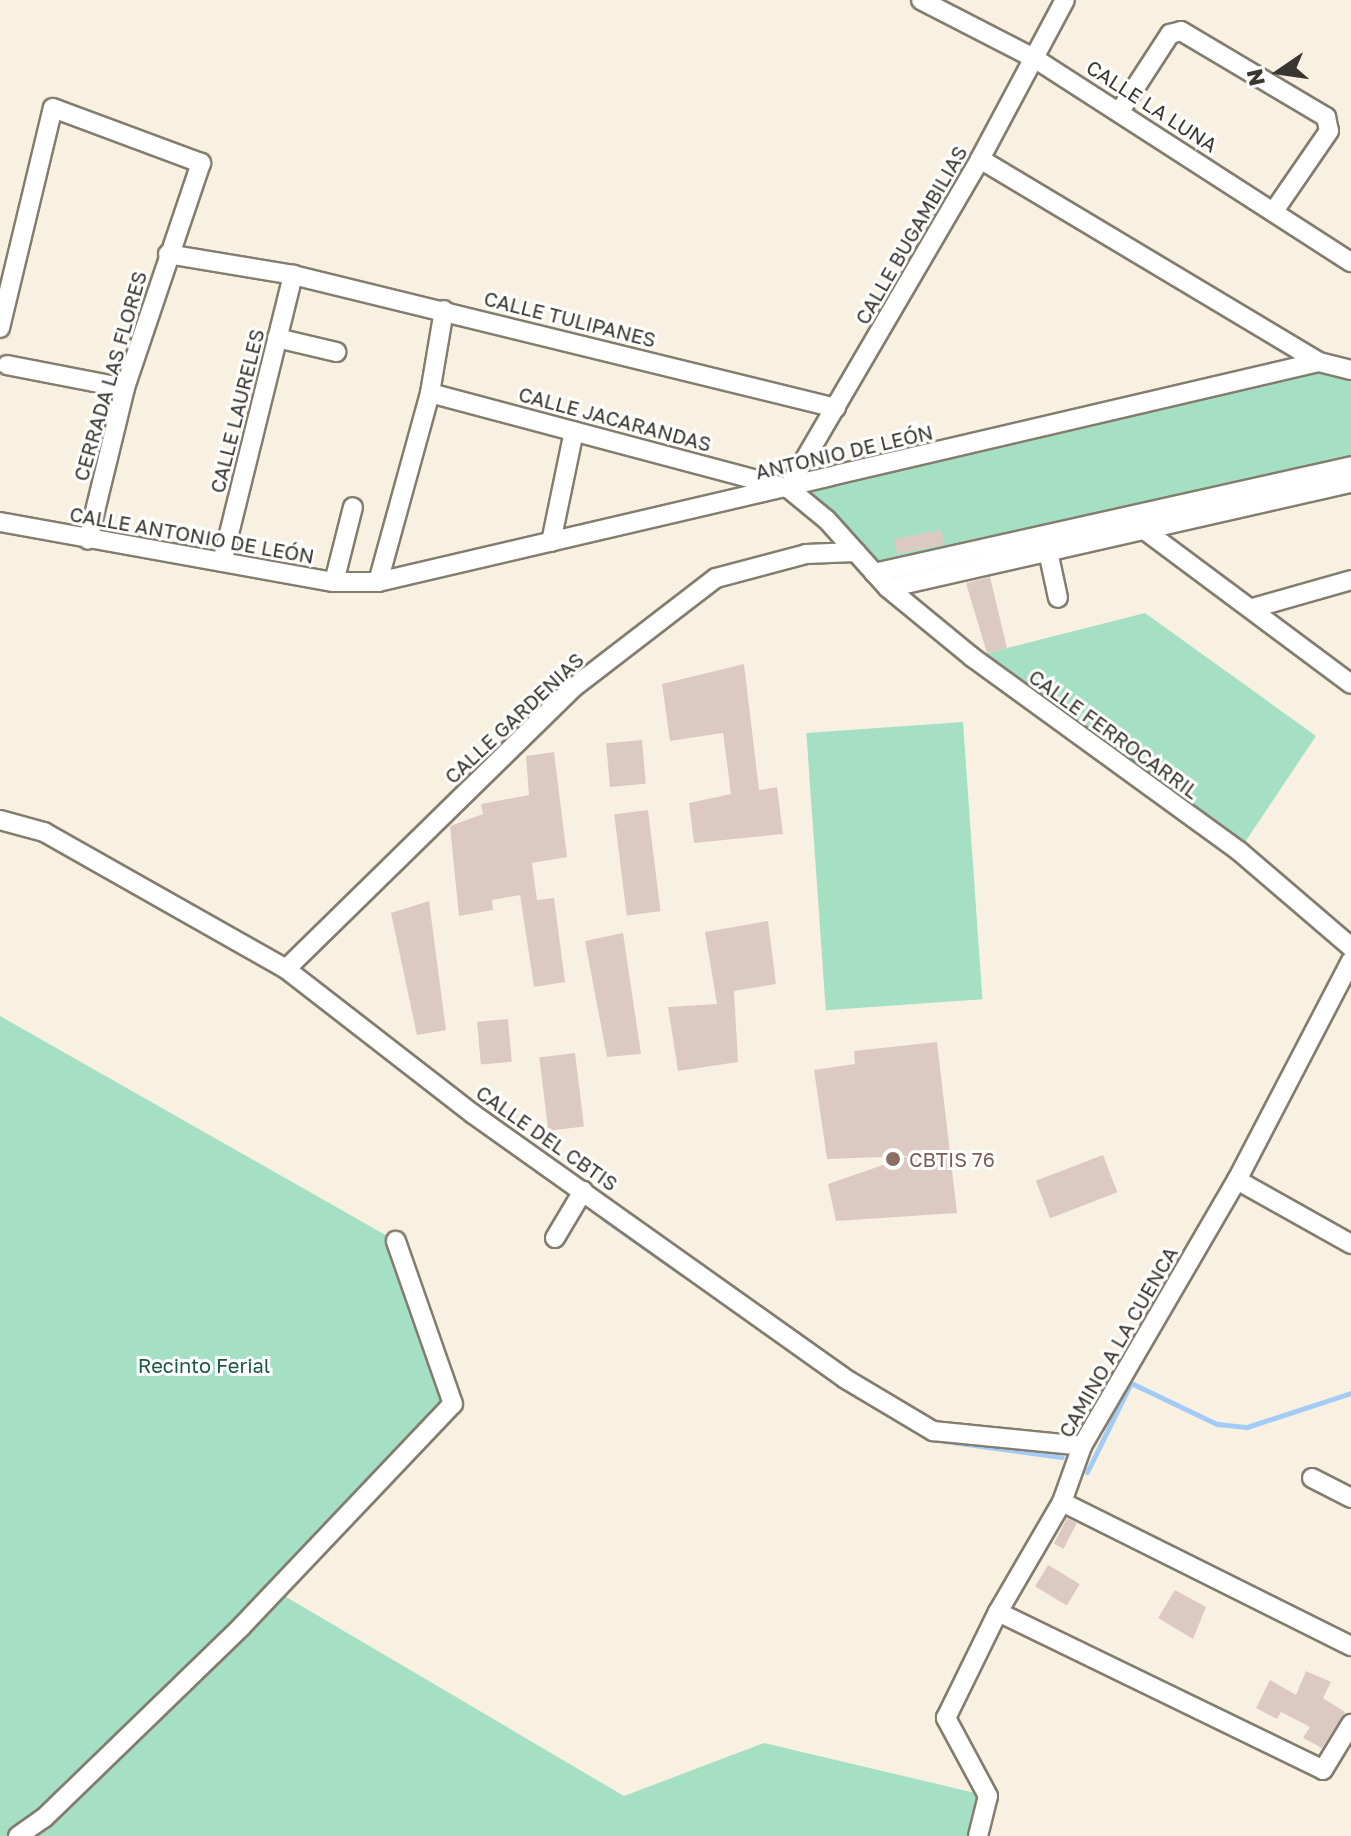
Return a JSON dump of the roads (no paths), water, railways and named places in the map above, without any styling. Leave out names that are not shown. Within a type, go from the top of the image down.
[{"type":"street","name":"CALLE LA LUNA","points":[[921,0],[1034,58],[1351,262]]},
{"type":"street","name":"CALLE BUGAMBILIAS","points":[[788,488],[980,159],[1065,0]]},
{"type":"street","points":[[1120,111],[1170,34],[1181,31],[1326,117],[1329,131],[1274,211]]},
{"type":"street","points":[[0,328],[53,108],[201,163],[168,254]]},
{"type":"street","points":[[980,159],[1319,362],[1351,370]]},
{"type":"street","name":"CERRADA LAS FLORES","points":[[88,540],[125,388],[168,254],[293,275]]},
{"type":"street","name":"CALLE TULIPANES","points":[[293,275],[836,408]]},
{"type":"street","name":"CALLE LAURELES","points":[[223,558],[293,275]]},
{"type":"street","points":[[378,582],[430,393],[444,310]]},
{"type":"street","points":[[277,338],[336,352]]},
{"type":"street","name":"ANTONIO DE LEÓN","points":[[378,582],[1319,362]]},
{"type":"street","points":[[7,365],[125,388]]},
{"type":"street","name":"CALLE JACARANDAS","points":[[430,393],[788,488]]},
{"type":"street","points":[[551,542],[574,431]]},
{"type":"street","points":[[1138,524],[1351,466]]},
{"type":"street","points":[[874,573],[1047,544],[1351,483]]},
{"type":"street","name":"CALLE FERROCARRIL","points":[[788,488],[856,552],[888,588],[972,657],[1239,851],[1351,947]]},
{"type":"street","points":[[334,582],[353,507]]},
{"type":"street","name":"CALLE ANTONIO DE LEÓN","points":[[0,522],[88,540],[223,558],[334,582],[378,582]]},
{"type":"street","points":[[1138,524],[1351,684]]},
{"type":"street","points":[[888,588],[1047,544]]},
{"type":"street","points":[[1047,544],[1058,598]]},
{"type":"street","name":"CALLE GARDENIAS","points":[[286,969],[573,688],[716,578],[806,554],[856,552]]},
{"type":"street","points":[[1253,608],[1351,580]]},
{"type":"street","name":"CALLE DEL CBTIS","points":[[0,820],[44,832],[286,969],[473,1114],[844,1378],[933,1431],[1082,1446]]},
{"type":"street","name":"CAMINO A LA CUENCA","points":[[978,1836],[988,1796],[946,1718],[998,1612],[1062,1502],[1082,1446],[1237,1180],[1351,961]]},
{"type":"street","points":[[1237,1180],[1351,1244]]},
{"type":"street","points":[[555,1238],[583,1191]]},
{"type":"street","points":[[18,1836],[44,1818],[242,1626],[453,1404],[396,1241]]},
{"type":"street","points":[[1312,1478],[1351,1498]]},
{"type":"street","points":[[1062,1502],[1351,1646]]},
{"type":"street","points":[[998,1612],[1323,1770],[1351,1724]]},
{"type":"waterway","points":[[604,1219],[682,1274]]},
{"type":"waterway","points":[[1087,1472],[1131,1383],[1217,1424],[1247,1427],[1351,1393]]},
{"type":"waterway","points":[[847,1390],[918,1432]]},
{"type":"waterway","points":[[930,1439],[1062,1457]]},
{"type":"place","name":"CBTIS 76","points":[[893,1159]]},
{"type":"park label","name":"Recinto Ferial","points":[[204,1365]]}]
